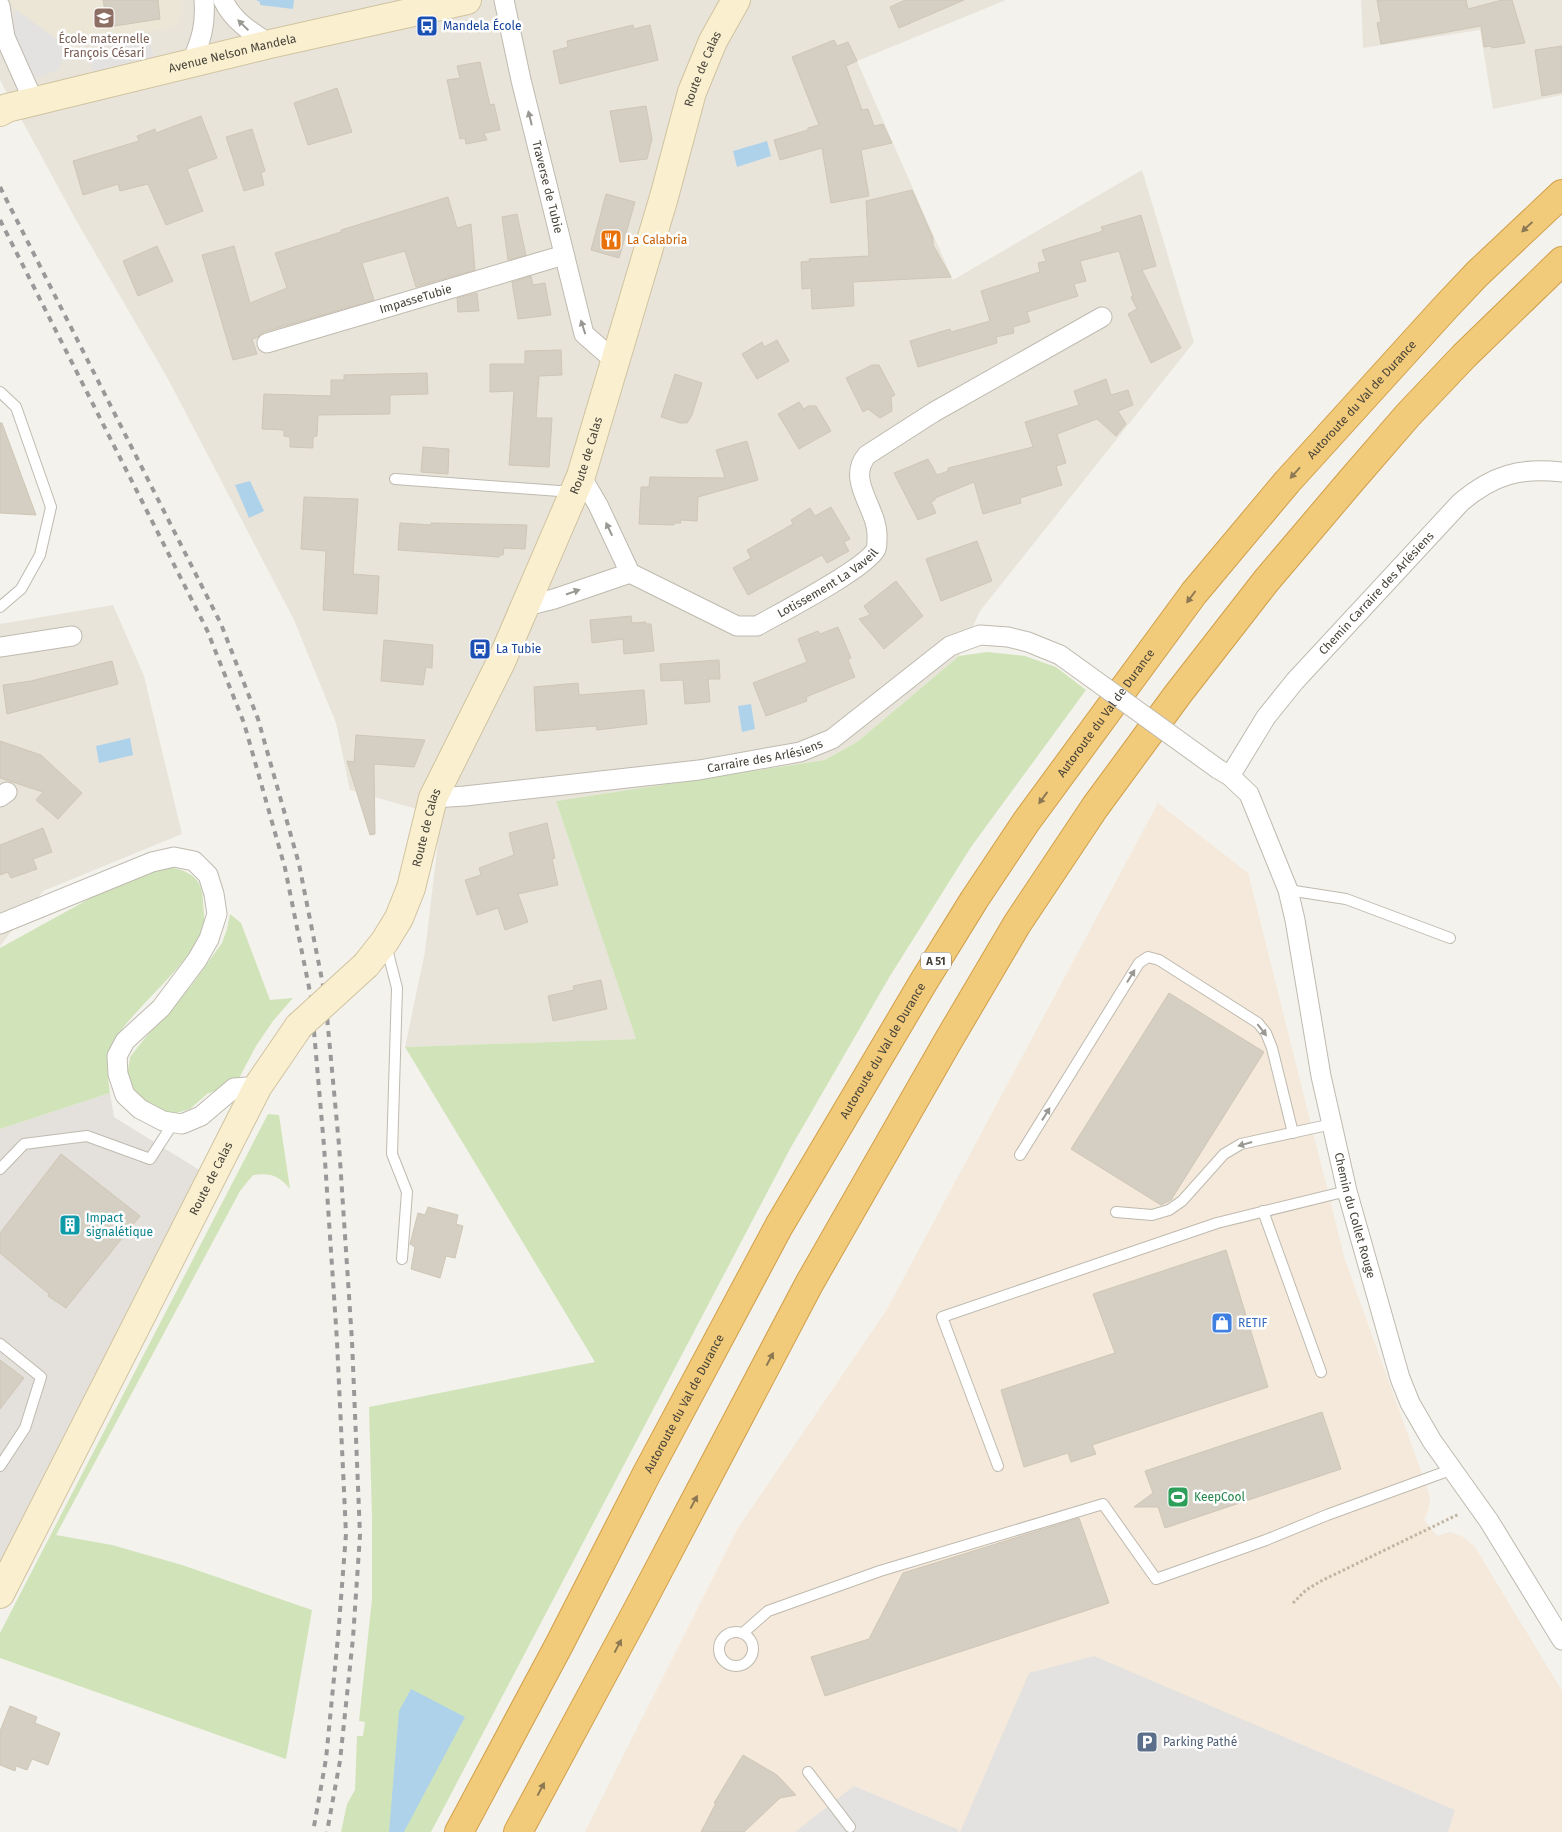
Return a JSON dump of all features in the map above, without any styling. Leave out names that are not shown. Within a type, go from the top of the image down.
[{"type":"highway","name":"Autoroute du Val de Durance","points":[[459,1832],[779,1226],[924,980],[1026,822],[1194,593],[1287,482],[1477,274],[1562,194]]},
{"type":"highway","points":[[518,1832],[809,1284],[1017,924],[1095,807],[1178,694],[1255,596],[1420,402],[1470,350],[1562,261]]},
{"type":"main road","name":"Avenue Nelson Mandela","points":[[3,110],[270,44],[467,0]]},
{"type":"main road","name":"Route de Calas","points":[[0,1594],[258,1086],[299,1026],[366,965],[385,941],[399,918],[411,888],[433,798],[526,606],[578,484],[664,197],[692,92],[713,41],[736,0]]},
{"type":"street","points":[[191,63],[202,38],[205,13],[204,0]]},
{"type":"street","points":[[223,0],[227,8],[246,29],[270,44]]},
{"type":"street","name":"Traverse de Tubie","points":[[504,0],[520,80],[584,334],[615,362]]},
{"type":"street","points":[[0,6],[5,37],[34,102]]},
{"type":"street","name":"ImpasseTubie","points":[[268,343],[564,255]]},
{"type":"street","name":"Lotissement La Vaveil","points":[[630,573],[737,626],[757,626],[862,565],[876,548],[878,529],[859,476],[861,462],[867,455],[934,412],[1102,317]]},
{"type":"street","name":"Chemin Carraire des Arlésiens","points":[[1224,772],[1295,681],[1461,502],[1477,488],[1509,473],[1529,471],[1562,472]]},
{"type":"street","points":[[526,606],[554,599],[630,573],[598,506],[578,484]]},
{"type":"street","name":"Carraire des Arlésiens","points":[[433,798],[699,770],[800,752],[832,739],[950,646],[980,635],[1008,637],[1028,642],[1060,655],[1224,772]]},
{"type":"street","points":[[0,647],[72,636]]},
{"type":"street","name":"Chemin du Collet Rouge","points":[[1224,772],[1248,794],[1288,890],[1295,920],[1321,1076],[1347,1191],[1400,1378],[1410,1403],[1432,1441],[1478,1505],[1562,1640]]},
{"type":"street","points":[[2,919],[152,862],[174,857],[194,861],[208,875],[214,894],[217,914],[209,939],[197,960],[161,1008],[125,1041],[117,1056],[118,1074],[125,1096],[140,1109],[163,1121],[182,1124],[201,1116],[234,1088],[258,1086]]},
{"type":"lane","points":[[0,392],[16,407],[51,507],[40,555],[21,589],[0,607]]},
{"type":"lane","points":[[395,479],[578,484]]},
{"type":"lane","points":[[1288,890],[1346,899],[1450,938]]},
{"type":"lane","points":[[385,941],[397,988],[392,1154],[407,1192],[402,1260]]},
{"type":"lane","points":[[1020,1155],[1139,964],[1148,957],[1159,960],[1258,1023],[1266,1033],[1272,1048],[1293,1133]]},
{"type":"lane","points":[[0,1169],[24,1144],[87,1136],[150,1159],[174,1122]]},
{"type":"lane","points":[[1116,1212],[1152,1215],[1169,1210],[1182,1201],[1224,1154],[1241,1144],[1332,1124]]},
{"type":"lane","points":[[998,1466],[942,1317],[1218,1222],[1347,1191]]},
{"type":"lane","points":[[1263,1211],[1321,1372]]},
{"type":"lane","points":[[0,1344],[41,1377],[25,1428],[0,1466]]},
{"type":"lane","points":[[743,1633],[768,1611],[870,1574],[1103,1504],[1156,1579],[1266,1540],[1327,1515],[1453,1469]]},
{"type":"lane","points":[[808,1772],[850,1827]]},
{"type":"path","points":[[1293,1603],[1306,1590],[1321,1581],[1478,1505]]},
{"type":"shaded area","points":[[0,0],[1006,0],[857,61],[953,280],[1142,170],[1194,342],[980,611],[959,656],[857,742],[823,760],[556,801],[636,1039],[405,1047],[425,952],[441,816],[350,790],[336,723],[294,620],[168,379],[76,220],[0,80]]},
{"type":"shaded area","name":"École maternelle François Césari","points":[[7,0],[180,0],[181,9],[178,26],[70,48],[16,10]]},
{"type":"shaded area","points":[[1361,0],[1562,0],[1562,95],[1493,109],[1480,30],[1363,48]]},
{"type":"shaded area","points":[[16,10],[68,47],[58,70],[25,82],[5,37]]},
{"type":"shaded area","points":[[149,39],[157,71],[96,86],[88,52]]},
{"type":"shaded area","points":[[113,605],[144,676],[182,834],[43,891],[0,946],[0,624]]},
{"type":"shaded area","points":[[1158,803],[1248,873],[1345,1260],[1430,1496],[1429,1508],[1424,1520],[1437,1536],[1450,1532],[1463,1537],[1475,1547],[1562,1691],[1562,1832],[585,1832],[738,1528],[886,1311]]},
{"type":"shaded area","points":[[110,1093],[114,1117],[201,1171],[0,1563],[0,1129]]},
{"type":"shaded area","name":"Parking Pathé","points":[[1094,1656],[1455,1810],[1448,1832],[960,1832],[1029,1673]]},
{"type":"shaded area","points":[[854,1786],[959,1830],[958,1832],[795,1832]]},
{"type":"green space","points":[[987,652],[1025,656],[1056,667],[1086,690],[971,847],[890,976],[790,1149],[431,1832],[341,1832],[347,1804],[355,1790],[357,1736],[363,1736],[365,1722],[359,1721],[372,1599],[369,1407],[595,1362],[405,1047],[636,1039],[556,801],[824,760],[857,742],[959,656]]},
{"type":"green space","points":[[169,867],[188,873],[197,881],[202,892],[204,923],[191,951],[127,1023],[110,1049],[108,1077],[110,1093],[0,1129],[0,948],[118,883]]},
{"type":"green space","points":[[230,914],[241,923],[270,1000],[293,998],[273,1021],[256,1046],[237,1082],[207,1094],[190,1109],[170,1115],[136,1098],[127,1077],[130,1057],[191,986],[222,943]]},
{"type":"green space","points":[[268,1114],[279,1115],[290,1189],[274,1176],[259,1174],[253,1175],[240,1191],[56,1535],[112,1545],[182,1565],[312,1610],[286,1759],[0,1658],[0,1633]]},
{"type":"water","points":[[256,0],[294,0],[293,9],[260,5],[260,2]]},
{"type":"water","points":[[767,141],[771,156],[737,167],[733,151]]},
{"type":"water","points":[[250,481],[264,511],[249,518],[235,485]]},
{"type":"water","points":[[751,704],[755,729],[742,732],[738,706]]},
{"type":"water","points":[[130,738],[133,755],[99,763],[96,746]]},
{"type":"water","points":[[411,1689],[465,1717],[404,1832],[389,1832],[399,1711]]},
{"type":"building","points":[[103,0],[158,0],[160,19],[108,27]]},
{"type":"building","points":[[905,0],[964,0],[899,28],[890,7]]},
{"type":"building","points":[[1377,0],[1466,0],[1468,9],[1502,0],[1512,0],[1525,43],[1492,48],[1491,46],[1484,47],[1481,26],[1381,44],[1377,23],[1381,22]]},
{"type":"building","points":[[633,25],[634,29],[650,25],[658,60],[560,84],[553,51],[568,47],[567,41]]},
{"type":"building","points":[[834,40],[837,46],[848,42],[857,61],[846,66],[862,110],[868,109],[874,126],[883,124],[892,143],[861,150],[869,196],[831,203],[822,148],[780,160],[774,140],[819,125],[792,57]]},
{"type":"building","points":[[1562,46],[1562,92],[1542,96],[1535,50]]},
{"type":"building","points":[[480,62],[490,105],[494,104],[500,130],[484,133],[487,140],[466,144],[465,138],[460,139],[447,80],[460,78],[457,66]]},
{"type":"building","points":[[337,88],[352,132],[308,145],[294,103]]},
{"type":"building","points":[[646,106],[652,139],[647,159],[620,162],[610,111]]},
{"type":"building","points":[[201,116],[217,158],[187,169],[203,211],[166,225],[148,184],[120,191],[118,184],[83,195],[73,161],[139,141],[137,136],[155,129],[156,133]]},
{"type":"building","points":[[252,129],[265,171],[261,173],[264,185],[244,191],[226,137]]},
{"type":"building","points":[[912,190],[933,238],[933,245],[951,277],[853,282],[854,306],[812,309],[811,288],[802,289],[801,262],[810,261],[809,259],[869,256],[866,201]]},
{"type":"building","points":[[606,194],[635,202],[619,258],[591,250]]},
{"type":"building","points":[[448,197],[457,228],[471,224],[475,270],[416,287],[405,251],[362,263],[374,300],[264,332],[252,339],[257,354],[233,360],[202,255],[234,246],[250,303],[287,288],[275,253],[341,232],[341,230]]},
{"type":"building","points":[[517,214],[526,255],[508,260],[502,217]]},
{"type":"building","points":[[1141,215],[1156,266],[1142,270],[1181,348],[1151,363],[1128,314],[1137,309],[1131,297],[1133,296],[1119,251],[1080,261],[1086,281],[1074,284],[1078,296],[1027,312],[1030,322],[1013,327],[1014,333],[996,337],[997,343],[918,367],[910,341],[950,329],[951,332],[990,321],[981,291],[1040,272],[1038,263],[1046,261],[1042,250],[1103,231],[1101,227]]},
{"type":"building","points":[[157,246],[173,281],[138,296],[123,261]]},
{"type":"building","points":[[531,276],[533,285],[545,283],[551,315],[518,319],[512,282]]},
{"type":"building","points":[[477,293],[479,311],[458,312],[457,298]]},
{"type":"building","points":[[777,340],[789,361],[757,379],[742,354],[762,342],[764,347]]},
{"type":"building","points":[[561,350],[562,375],[539,376],[536,418],[552,418],[549,467],[509,465],[514,391],[490,392],[490,364],[525,364],[525,351]]},
{"type":"building","points":[[872,365],[879,365],[895,395],[891,397],[892,411],[880,418],[868,409],[863,412],[846,378]]},
{"type":"building","points":[[427,373],[428,394],[390,395],[390,414],[318,415],[317,436],[313,437],[313,448],[290,447],[290,437],[284,436],[284,430],[262,429],[264,394],[331,396],[331,380],[344,380],[344,375]]},
{"type":"building","points":[[675,374],[702,383],[692,415],[687,423],[680,423],[661,417]]},
{"type":"building","points":[[1106,379],[1111,395],[1128,390],[1133,405],[1118,411],[1126,424],[1116,436],[1097,419],[1057,434],[1066,463],[1056,466],[1062,485],[1020,498],[1021,503],[983,514],[974,482],[935,498],[931,502],[936,513],[918,520],[894,473],[928,459],[937,475],[948,471],[948,468],[1033,447],[1025,422],[1079,405],[1074,391]]},
{"type":"building","points":[[799,402],[804,409],[808,406],[816,406],[831,431],[799,449],[778,414]]},
{"type":"building","points":[[0,423],[2,423],[36,515],[0,513]]},
{"type":"building","points":[[747,441],[758,480],[698,497],[697,521],[680,520],[681,523],[674,523],[674,525],[639,524],[641,487],[649,487],[650,477],[725,478],[716,450]]},
{"type":"building","points":[[423,447],[449,449],[448,474],[421,472]]},
{"type":"building","points":[[304,497],[358,499],[353,574],[379,576],[377,614],[323,610],[326,551],[301,549]]},
{"type":"building","points":[[831,507],[850,539],[844,542],[849,551],[827,563],[822,555],[748,595],[733,568],[751,558],[747,550],[793,524],[791,520],[810,508],[815,516]]},
{"type":"building","points":[[400,523],[431,525],[431,523],[527,525],[525,549],[504,548],[503,555],[499,557],[398,550]]},
{"type":"building","points":[[977,541],[992,581],[941,601],[926,559]]},
{"type":"building","points":[[896,581],[923,616],[884,649],[859,619],[870,615],[864,606]]},
{"type":"building","points":[[631,616],[632,623],[646,622],[646,624],[651,624],[654,651],[624,654],[623,639],[592,643],[590,620]]},
{"type":"building","points":[[838,627],[851,658],[848,660],[855,677],[806,697],[807,701],[766,716],[753,683],[807,662],[798,639],[818,631],[820,634]]},
{"type":"building","points":[[384,640],[433,645],[432,668],[426,667],[423,685],[381,681]]},
{"type":"building","points":[[719,660],[720,679],[708,679],[710,702],[685,704],[683,680],[661,681],[660,664]]},
{"type":"building","points":[[112,661],[118,684],[7,714],[3,685],[31,681]]},
{"type":"building","points":[[578,683],[579,695],[644,690],[647,724],[597,730],[596,726],[536,731],[534,687]]},
{"type":"building","points":[[356,735],[425,740],[414,767],[374,764],[375,834],[370,835],[347,761],[354,762]]},
{"type":"building","points":[[0,741],[41,755],[82,793],[58,819],[36,800],[43,792],[0,778]]},
{"type":"building","points":[[547,823],[555,858],[552,859],[558,885],[518,894],[528,922],[505,930],[498,908],[477,915],[465,880],[481,875],[479,868],[514,855],[509,833]]},
{"type":"building","points":[[43,828],[52,852],[33,859],[37,869],[11,878],[8,872],[0,875],[0,845]]},
{"type":"building","points":[[601,980],[607,1009],[553,1021],[548,996],[574,990],[573,986]]},
{"type":"building","points":[[1169,993],[1264,1052],[1171,1200],[1161,1205],[1071,1149]]},
{"type":"building","name":"Impact signalétique","points":[[61,1154],[140,1216],[66,1308],[48,1296],[49,1294],[0,1253],[0,1233]]},
{"type":"building","points":[[428,1207],[458,1215],[456,1224],[463,1226],[455,1258],[446,1256],[440,1278],[411,1269],[415,1247],[410,1244],[418,1213],[425,1215]]},
{"type":"building","points":[[1226,1250],[1268,1387],[1092,1445],[1096,1454],[1071,1462],[1068,1453],[1024,1467],[1001,1390],[1115,1353],[1093,1294]]},
{"type":"building","points":[[0,1360],[24,1378],[0,1409]]},
{"type":"building","points":[[1322,1412],[1341,1469],[1165,1528],[1158,1507],[1134,1507],[1153,1493],[1145,1471]]},
{"type":"building","points":[[1079,1518],[1109,1603],[825,1696],[811,1657],[869,1639],[903,1573]]},
{"type":"building","points":[[10,1706],[37,1717],[35,1723],[60,1733],[48,1765],[32,1759],[27,1770],[16,1766],[15,1771],[0,1765],[0,1731]]},
{"type":"building","points":[[743,1755],[777,1775],[796,1795],[780,1798],[744,1832],[701,1832],[716,1803],[714,1803]]},
{"type":"railway","points":[[0,187],[221,624],[258,719],[299,864],[325,995],[339,1145],[352,1341],[360,1535],[353,1638],[340,1761],[327,1832]]},
{"type":"railway","points":[[0,220],[207,630],[244,723],[285,868],[311,997],[324,1146],[337,1341],[346,1534],[326,1759],[313,1832]]},
{"type":"place","name":"École maternelle François Césari","points":[[104,18]]},
{"type":"place","name":"Mandela École","points":[[427,26]]},
{"type":"place","name":"La Calabria","points":[[611,240]]},
{"type":"place","name":"La Tubie","points":[[480,649]]},
{"type":"place","name":"Impact signalétique","points":[[70,1225]]},
{"type":"place","name":"RETIF","points":[[1222,1323]]},
{"type":"place","name":"KeepCool","points":[[1178,1497]]},
{"type":"place","name":"Parking Pathé","points":[[1147,1742]]}]
